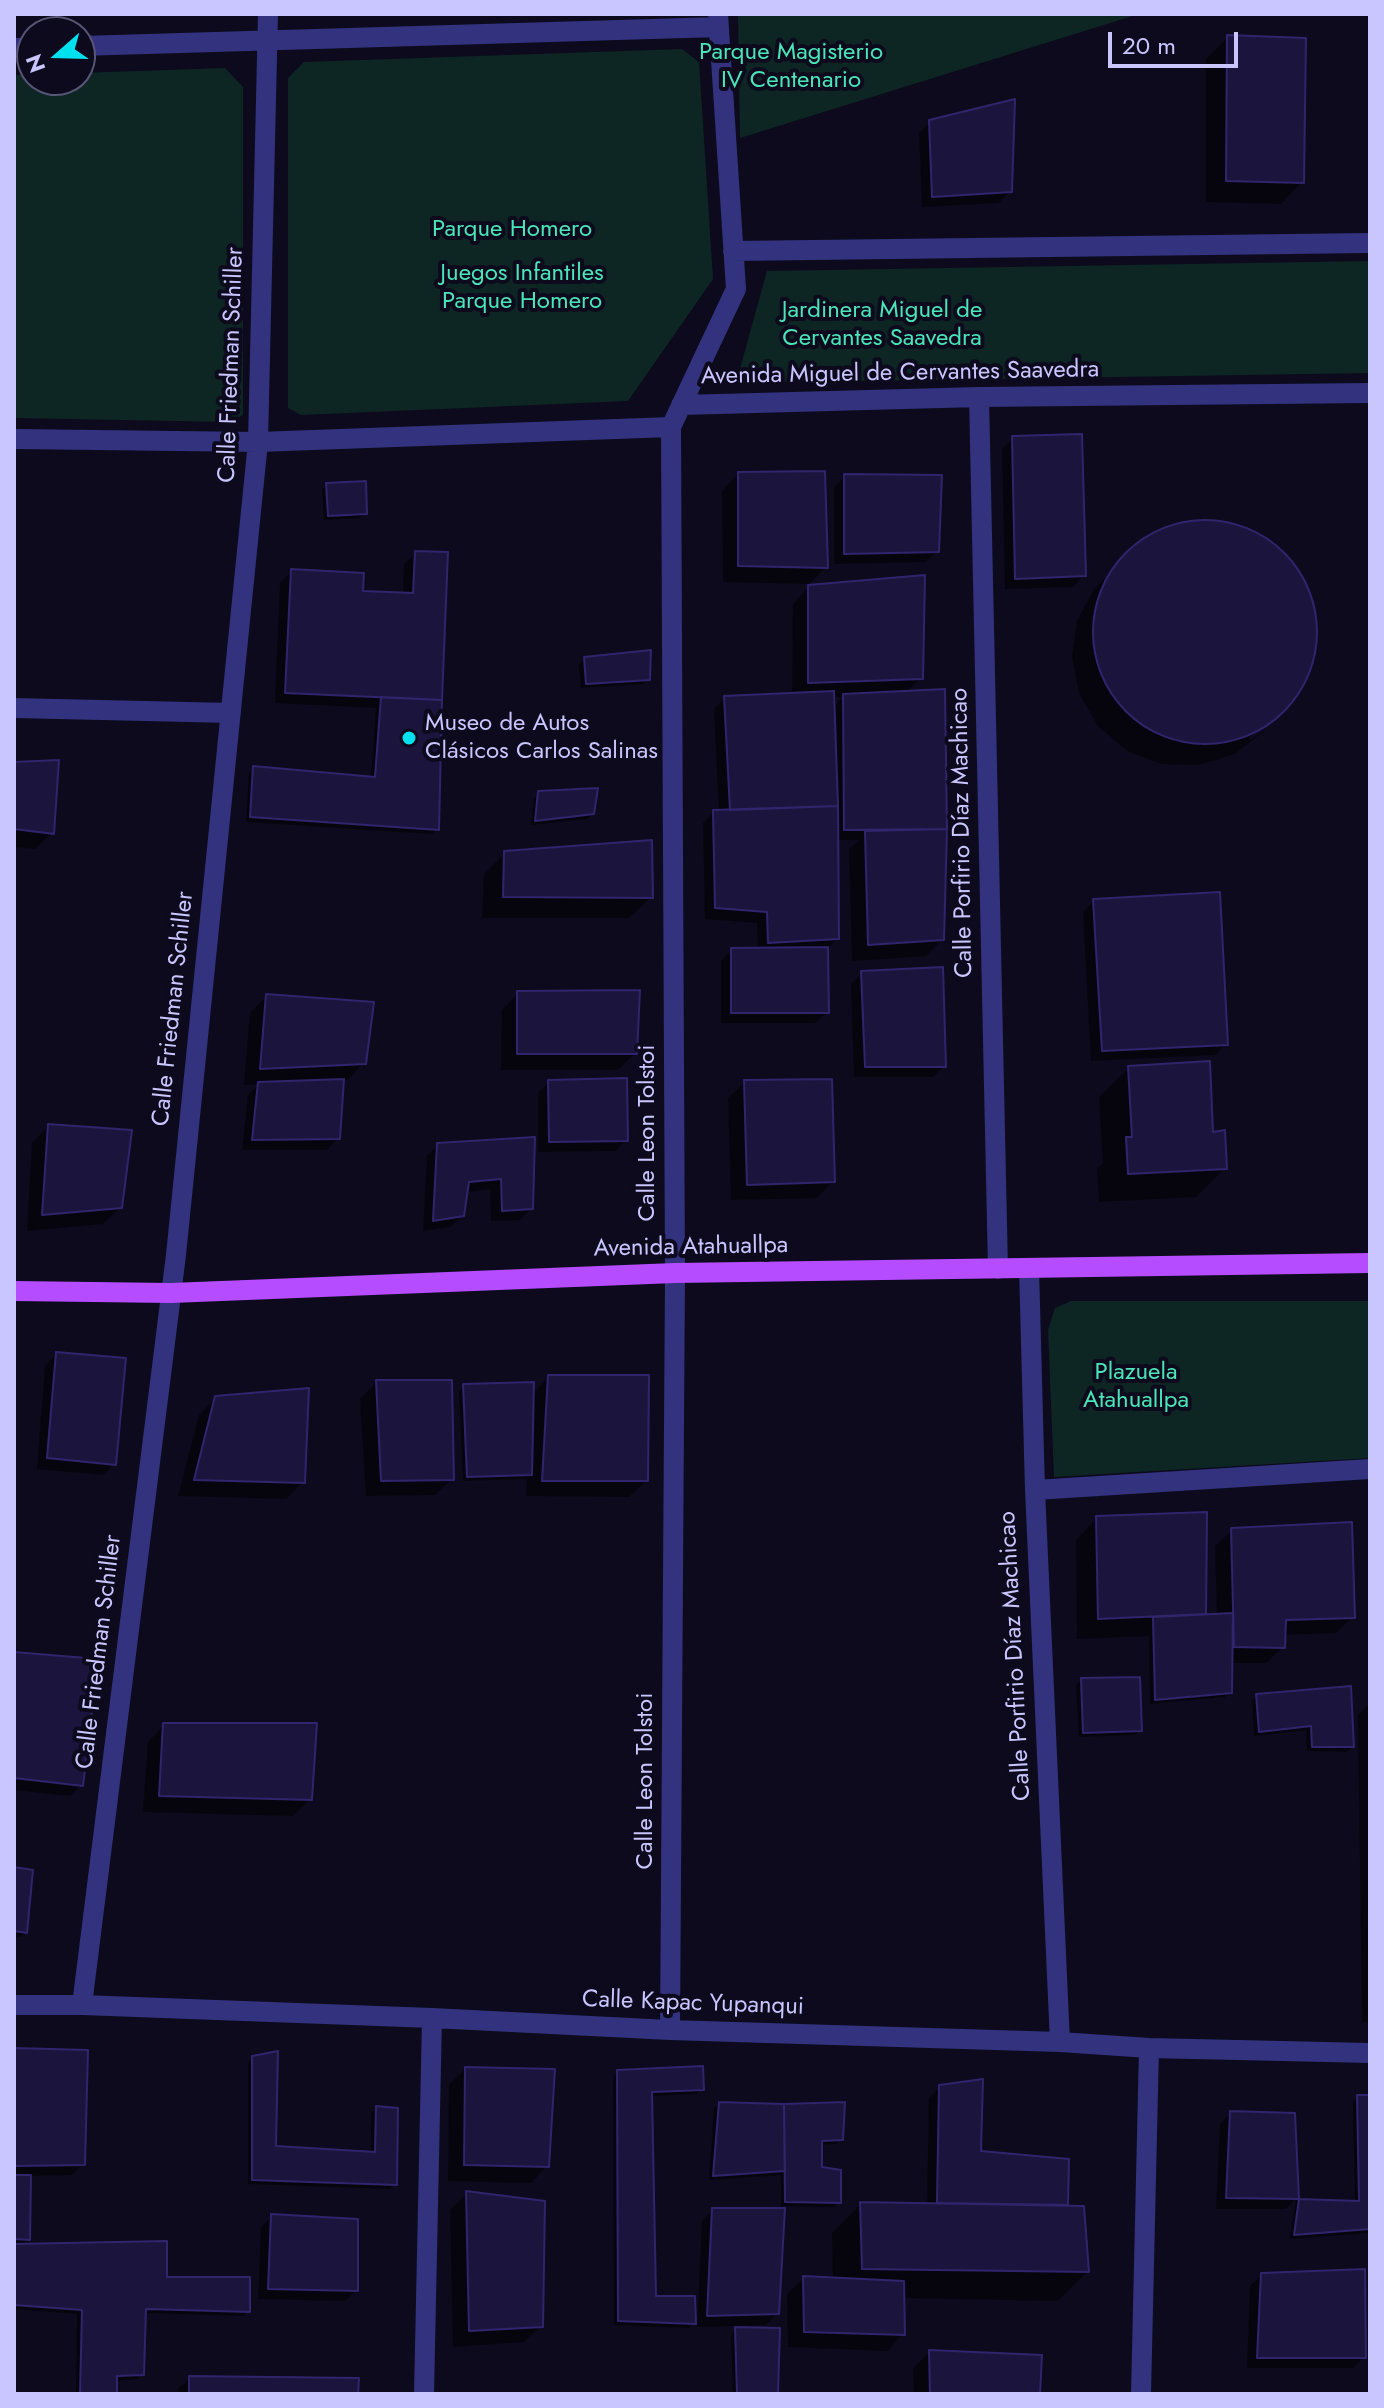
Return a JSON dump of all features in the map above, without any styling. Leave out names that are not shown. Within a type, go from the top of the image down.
[{"type":"main road","name":"Avenida Atahuallpa","points":[[14,1291],[171,1293],[675,1273],[1370,1263]]},
{"type":"street","name":"Calle Friedman Schiller","points":[[82,2005],[171,1293],[258,442],[268,14]]},
{"type":"street","points":[[96,45],[718,21],[736,289],[681,405]]},
{"type":"street","points":[[733,251],[1370,243]]},
{"type":"street","name":"Avenida Miguel de Cervantes Saavedra","points":[[671,427],[681,405],[979,397],[1370,393]]},
{"type":"street","name":"Calle Porfirio Díaz Machicao","points":[[979,397],[998,1269]]},
{"type":"street","points":[[14,439],[258,442],[671,427]]},
{"type":"street","name":"Calle Leon Tolstoi","points":[[670,2030],[675,1273],[671,427]]},
{"type":"street","points":[[14,708],[231,713]]},
{"type":"street","name":"Calle Porfirio Díaz Machicao","points":[[1029,1268],[1035,1490],[1060,2042]]},
{"type":"street","points":[[1035,1490],[1370,1469]]},
{"type":"street","name":"Calle Kapac Yupanqui","points":[[14,2005],[432,2018],[1149,2048],[1370,2053]]},
{"type":"street","points":[[424,2394],[432,2018]]},
{"type":"street","points":[[1141,2394],[1149,2048]]},
{"type":"green space","name":"Parque Magisterio IV Centenario","points":[[738,14],[1139,14],[740,138]]},
{"type":"green space","name":"Parque Homero","points":[[682,49],[699,62],[713,279],[628,401],[301,415],[288,408],[288,78],[304,62]]},
{"type":"green space","points":[[225,68],[243,87],[243,415],[230,422],[14,418],[14,75],[16,96],[96,96],[96,72]]},
{"type":"green space","name":"Jardinera Miguel de Cervantes Saavedra","points":[[1370,261],[1370,373],[736,383],[767,271]]},
{"type":"green space","name":"Plazuela Atahuallpa","points":[[1071,1301],[1370,1301],[1370,1458],[1054,1477],[1048,1330],[1055,1308]]},
{"type":"building","points":[[1227,35],[1306,38],[1304,183],[1226,181]]},
{"type":"building","points":[[1015,99],[1012,192],[932,197],[929,120]]},
{"type":"building","points":[[1082,434],[1086,576],[1015,579],[1012,436]]},
{"type":"building","points":[[825,471],[828,568],[738,566],[738,472]]},
{"type":"building","points":[[844,474],[942,475],[939,552],[844,554]]},
{"type":"building","points":[[366,481],[367,514],[328,516],[326,483]]},
{"type":"building","points":[[1205,520],[1227,522],[1248,529],[1284,553],[1308,589],[1315,610],[1315,654],[1308,675],[1284,711],[1248,735],[1227,742],[1205,744],[1183,742],[1162,735],[1126,711],[1102,675],[1095,654],[1093,632],[1095,610],[1102,589],[1126,553],[1162,529],[1183,522]]},
{"type":"building","points":[[415,551],[448,552],[442,700],[285,693],[291,569],[364,573],[363,591],[413,593]]},
{"type":"building","points":[[925,575],[923,679],[808,683],[808,585]]},
{"type":"building","points":[[651,650],[650,680],[586,684],[584,657]]},
{"type":"building","points":[[945,689],[947,829],[844,830],[843,694]]},
{"type":"building","points":[[834,691],[838,806],[730,810],[724,696]]},
{"type":"building","points":[[381,697],[442,700],[439,830],[250,817],[253,766],[375,777]]},
{"type":"building","points":[[59,760],[54,834],[14,829],[14,762]]},
{"type":"building","points":[[598,788],[594,814],[535,821],[538,791]]},
{"type":"building","points":[[838,806],[839,939],[768,943],[767,912],[715,908],[713,810]]},
{"type":"building","points":[[947,829],[944,940],[868,945],[865,831]]},
{"type":"building","points":[[652,840],[653,898],[503,897],[504,851]]},
{"type":"building","points":[[1220,892],[1228,1045],[1102,1051],[1093,899]]},
{"type":"building","points":[[828,947],[829,1013],[731,1013],[731,948]]},
{"type":"building","points":[[943,967],[946,1067],[865,1067],[861,971]]},
{"type":"building","points":[[640,990],[637,1054],[517,1054],[517,991]]},
{"type":"building","points":[[266,994],[374,1002],[366,1064],[260,1069]]},
{"type":"building","points":[[1210,1061],[1213,1132],[1225,1130],[1227,1169],[1128,1174],[1126,1137],[1132,1137],[1128,1066]]},
{"type":"building","points":[[627,1078],[628,1141],[549,1142],[548,1080]]},
{"type":"building","points":[[344,1079],[340,1139],[252,1140],[258,1082]]},
{"type":"building","points":[[832,1079],[835,1182],[747,1185],[744,1080]]},
{"type":"building","points":[[48,1124],[132,1130],[122,1208],[42,1215]]},
{"type":"building","points":[[535,1137],[533,1209],[502,1211],[501,1179],[469,1182],[464,1216],[433,1221],[437,1143]]},
{"type":"building","points":[[56,1352],[126,1358],[116,1465],[47,1458]]},
{"type":"building","points":[[548,1375],[649,1375],[648,1481],[542,1481]]},
{"type":"building","points":[[376,1380],[452,1380],[454,1480],[381,1481]]},
{"type":"building","points":[[534,1382],[532,1475],[467,1477],[463,1384]]},
{"type":"building","points":[[309,1388],[305,1483],[194,1480],[215,1396]]},
{"type":"building","points":[[1207,1512],[1206,1614],[1098,1619],[1096,1516]]},
{"type":"building","points":[[1352,1522],[1355,1618],[1286,1620],[1285,1648],[1234,1647],[1231,1528]]},
{"type":"building","points":[[1233,1613],[1232,1693],[1155,1700],[1153,1617]]},
{"type":"building","points":[[14,1652],[98,1659],[83,1786],[14,1778]]},
{"type":"building","points":[[1140,1677],[1142,1731],[1083,1733],[1081,1678]]},
{"type":"building","points":[[1351,1686],[1354,1747],[1312,1747],[1311,1726],[1259,1732],[1256,1694]]},
{"type":"building","points":[[163,1723],[317,1723],[312,1800],[159,1796]]},
{"type":"building","points":[[14,1867],[33,1870],[27,1933],[14,1931]]},
{"type":"building","points":[[14,2048],[88,2050],[85,2165],[14,2166]]},
{"type":"building","points":[[278,2051],[276,2146],[375,2152],[376,2106],[398,2108],[397,2185],[252,2180],[252,2056]]},
{"type":"building","points":[[703,2066],[704,2090],[652,2092],[656,2296],[695,2296],[696,2324],[618,2321],[617,2070]]},
{"type":"building","points":[[465,2067],[555,2069],[549,2167],[464,2165]]},
{"type":"building","points":[[983,2079],[981,2151],[1069,2159],[1068,2205],[937,2203],[939,2085]]},
{"type":"building","points":[[1357,2095],[1370,2095],[1370,2229],[1294,2235],[1299,2199],[1359,2201]]},
{"type":"building","points":[[719,2102],[784,2104],[785,2171],[713,2176]]},
{"type":"building","points":[[845,2102],[843,2140],[822,2141],[822,2167],[841,2170],[841,2203],[785,2202],[784,2104]]},
{"type":"building","points":[[1230,2111],[1295,2113],[1299,2199],[1226,2198]]},
{"type":"building","points":[[14,2175],[31,2175],[30,2240],[14,2239]]},
{"type":"building","points":[[466,2191],[545,2201],[543,2327],[469,2331]]},
{"type":"building","points":[[860,2202],[1084,2206],[1089,2272],[862,2269]]},
{"type":"building","points":[[712,2208],[785,2208],[779,2314],[707,2316]]},
{"type":"building","points":[[271,2214],[358,2219],[358,2291],[268,2289]]},
{"type":"building","points":[[167,2241],[167,2277],[250,2277],[250,2312],[146,2309],[144,2375],[117,2376],[117,2394],[80,2394],[82,2310],[14,2305],[14,2244]]},
{"type":"building","points":[[1365,2269],[1366,2358],[1257,2358],[1261,2273]]},
{"type":"building","points":[[803,2276],[904,2281],[905,2335],[804,2332]]},
{"type":"building","points":[[735,2327],[780,2328],[778,2394],[737,2394]]},
{"type":"building","points":[[929,2350],[1042,2355],[1040,2394],[930,2394]]},
{"type":"building","points":[[189,2376],[359,2378],[358,2394],[189,2394]]},
{"type":"place","name":"Museo de Autos Clásicos Carlos Salinas","points":[[409,738]]},
{"type":"park label","name":"Juegos Infantiles Parque Homero","points":[[522,288]]}]
